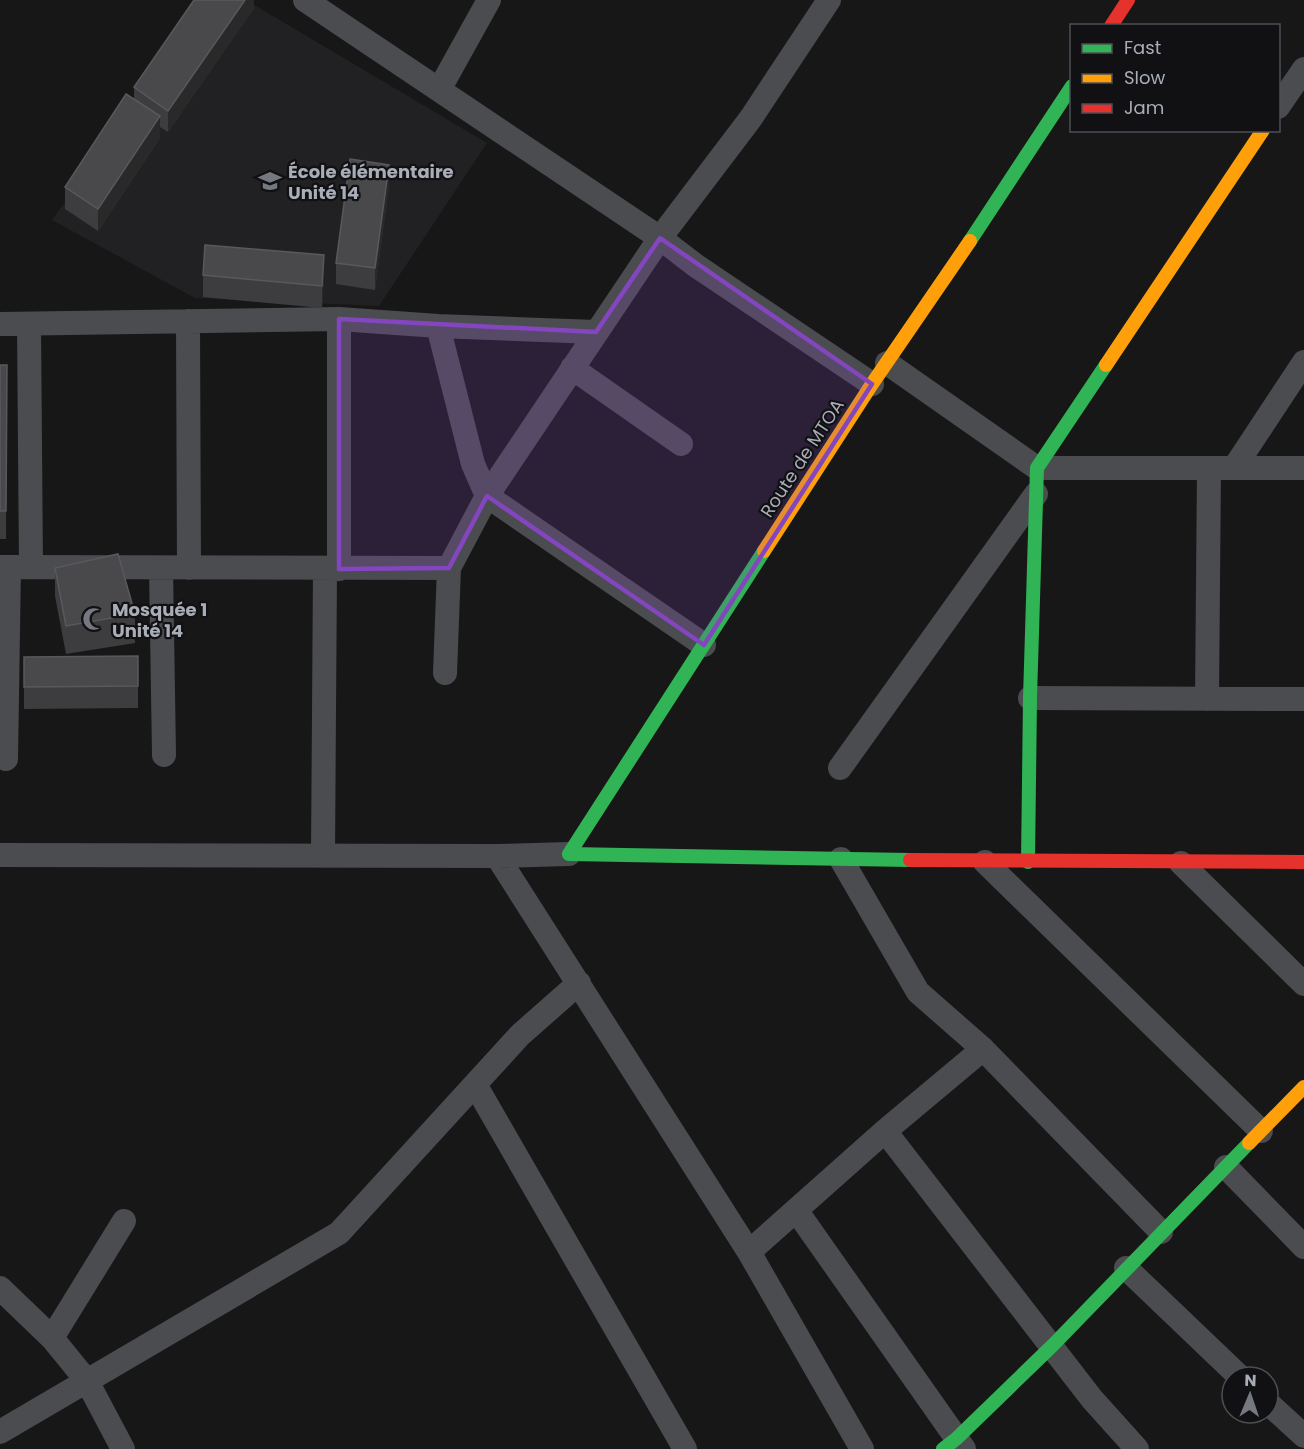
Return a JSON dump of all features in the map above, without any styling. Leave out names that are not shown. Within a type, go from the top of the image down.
[{"type":"street","points":[[305,0],[660,238],[696,265],[872,384]]},
{"type":"street","points":[[439,90],[489,0]]},
{"type":"street","points":[[445,673],[449,568],[487,495],[660,238],[751,118],[829,0]]},
{"type":"street","points":[[1112,24],[1128,0]]},
{"type":"street","points":[[1280,104],[1304,69]]},
{"type":"street","name":"Route de MTOA","points":[[569,854],[872,384],[1070,88]]},
{"type":"street","points":[[1028,862],[1037,468],[1253,134]]},
{"type":"street","points":[[0,324],[339,319],[438,326],[596,332]]},
{"type":"street","points":[[323,855],[339,319]]},
{"type":"street","points":[[188,321],[189,568]]},
{"type":"street","points":[[6,759],[13,567],[29,324]]},
{"type":"street","points":[[438,326],[473,464],[487,495],[704,645]]},
{"type":"street","points":[[1234,468],[1304,362]]},
{"type":"street","points":[[887,363],[1037,468],[1304,468]]},
{"type":"street","points":[[572,368],[681,444]]},
{"type":"street","points":[[1208,699],[1209,468]]},
{"type":"street","points":[[840,768],[1036,494]]},
{"type":"street","points":[[13,567],[449,568]]},
{"type":"street","points":[[161,568],[164,755]]},
{"type":"street","points":[[1030,699],[1304,699]]},
{"type":"street","points":[[0,855],[497,856],[569,854],[985,862],[1304,862]]},
{"type":"street","points":[[497,856],[748,1252],[862,1449]]},
{"type":"street","points":[[841,859],[918,992],[984,1049],[1161,1232]]},
{"type":"street","points":[[985,862],[1261,1131]]},
{"type":"street","points":[[1181,863],[1304,984]]},
{"type":"street","points":[[0,1432],[339,1233],[476,1086],[520,1035],[579,983]]},
{"type":"street","points":[[748,1252],[885,1131],[984,1049]]},
{"type":"street","points":[[476,1086],[685,1449]]},
{"type":"street","points":[[796,1210],[954,1446],[1304,1087]]},
{"type":"street","points":[[885,1131],[1053,1345],[1092,1399],[1137,1449]]},
{"type":"street","points":[[1226,1167],[1304,1247]]},
{"type":"street","points":[[52,1338],[124,1221]]},
{"type":"street","points":[[1126,1268],[1227,1365]]},
{"type":"street","points":[[3,1295],[52,1338],[87,1381],[123,1449]]},
{"type":"street","points":[[1280,1414],[1304,1436]]},
{"type":"highlighted area","points":[[660,238],[872,384],[704,645],[487,496],[449,568],[339,569],[339,319],[596,332]]},
{"type":"shaded area","name":"École élémentaire Unité 14","points":[[208,0],[246,0],[487,143],[379,306],[195,298],[52,220]]},
{"type":"building","points":[[194,0],[245,0],[168,111],[134,87]]},
{"type":"building","points":[[126,94],[160,116],[98,209],[65,187]]},
{"type":"building","points":[[350,159],[389,165],[375,268],[336,263]]},
{"type":"building","points":[[205,245],[324,255],[322,286],[203,275]]},
{"type":"building","points":[[0,365],[7,365],[6,511],[0,511]]},
{"type":"building","points":[[118,554],[135,614],[66,626],[55,568]]},
{"type":"building","points":[[138,656],[138,686],[24,687],[24,657]]},
{"type":"traffic: fast","points":[[970,241],[1070,89]]},
{"type":"traffic: fast","points":[[1028,862],[1037,468],[1106,365]]},
{"type":"traffic: fast","points":[[569,854],[764,551]]},
{"type":"traffic: fast","points":[[569,854],[910,860]]},
{"type":"traffic: fast","points":[[943,1449],[1053,1345],[1249,1143]]},
{"type":"traffic: slow","points":[[1106,365],[1262,132]]},
{"type":"traffic: slow","points":[[764,551],[872,384],[970,241]]},
{"type":"traffic: slow","points":[[1249,1143],[1304,1087]]},
{"type":"traffic: jam","points":[[1112,24],[1128,0]]},
{"type":"traffic: jam","points":[[910,860],[1304,862]]},
{"type":"place","name":"École élémentaire Unité 14","points":[[270,181]]},
{"type":"place","name":"Mosquée 1 Unité 14","points":[[94,619]]}]
